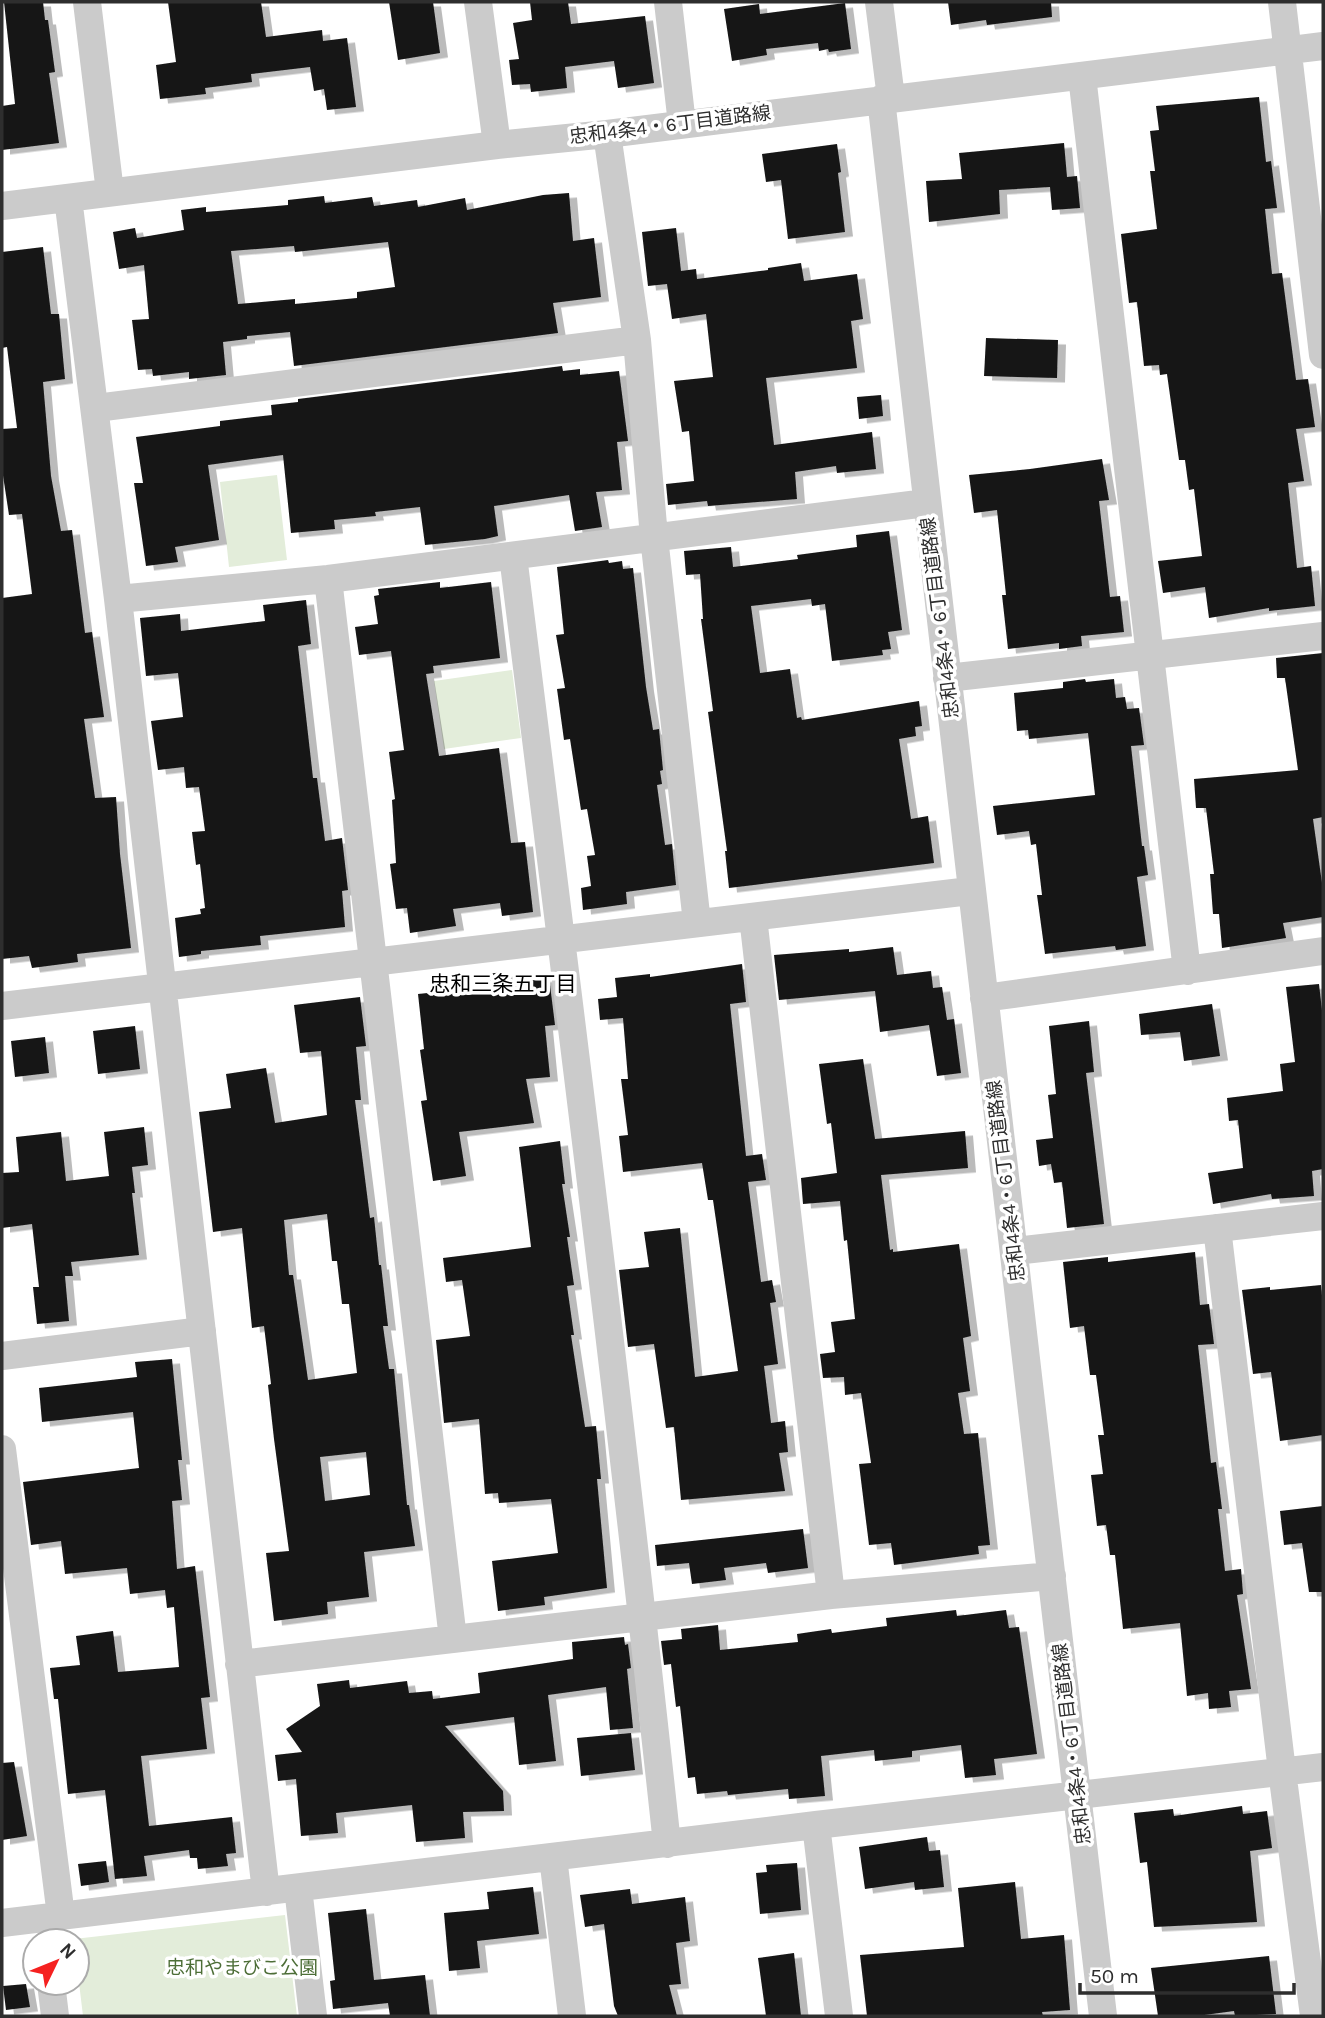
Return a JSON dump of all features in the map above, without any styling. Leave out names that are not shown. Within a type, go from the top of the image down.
[{"type":"street","points":[[87,2],[110,192]]},
{"type":"street","points":[[478,2],[497,145]]},
{"type":"street","points":[[668,2],[682,124]]},
{"type":"street","points":[[879,2],[886,99],[1323,46]]},
{"type":"street","points":[[1282,2],[1323,355]]},
{"type":"street","points":[[1082,76],[1187,971]]},
{"type":"street","name":"忠和4条4・6丁目道路線","points":[[2,205],[886,99],[926,503],[1103,2016]]},
{"type":"street","points":[[607,134],[637,340],[654,537],[697,923]]},
{"type":"street","points":[[68,198],[96,408],[266,1892]]},
{"type":"street","points":[[96,408],[637,340]]},
{"type":"street","points":[[118,599],[328,579],[926,503]]},
{"type":"street","points":[[513,556],[561,939],[667,1844]]},
{"type":"street","points":[[328,579],[453,1639]]},
{"type":"street","points":[[947,677],[1323,636]]},
{"type":"street","points":[[2,1006],[970,891]]},
{"type":"street","points":[[753,917],[831,1595]]},
{"type":"street","points":[[984,998],[1323,951]]},
{"type":"street","points":[[1015,1251],[1323,1216]]},
{"type":"street","points":[[1217,1228],[1314,2016]]},
{"type":"street","points":[[2,1356],[202,1331]]},
{"type":"street","points":[[2,1449],[50,1925]]},
{"type":"street","points":[[239,1664],[831,1595],[1052,1576]]},
{"type":"street","points":[[2,1923],[50,1925],[298,1888],[1323,1767]]},
{"type":"street","points":[[816,1825],[839,2016]]},
{"type":"street","points":[[553,1857],[572,2016]]},
{"type":"street","points":[[298,1888],[313,2016]]},
{"type":"street","points":[[53,1997],[55,2016]]},
{"type":"green space","points":[[277,475],[287,560],[229,567],[220,482]]},
{"type":"green space","points":[[512,670],[521,738],[444,749],[434,681]]},
{"type":"green space","name":"忠和やまびこ公園","points":[[285,1915],[297,2016],[83,2016],[81,1997],[91,1997],[91,1937]]},
{"type":"building","points":[[4,2],[43,2],[55,72],[49,73],[59,143],[2,150],[2,106],[15,104]]},
{"type":"building","points":[[168,2],[261,2],[266,37],[322,30],[323,41],[347,38],[356,107],[327,110],[324,89],[314,91],[310,67],[251,74],[252,82],[205,88],[206,94],[160,99],[156,65],[176,62]]},
{"type":"building","points":[[389,2],[433,2],[440,53],[398,60]]},
{"type":"building","points":[[530,2],[568,2],[571,24],[645,16],[654,83],[618,88],[614,61],[565,67],[567,88],[531,92],[530,84],[512,85],[509,60],[519,59],[513,23],[532,20]]},
{"type":"building","points":[[948,2],[1051,2],[1052,17],[987,25],[986,20],[951,25]]},
{"type":"building","points":[[845,3],[851,49],[819,51],[818,43],[766,49],[767,55],[732,61],[724,9],[759,4],[760,14]]},
{"type":"building","points":[[1259,97],[1266,162],[1271,161],[1277,208],[1265,209],[1272,274],[1282,273],[1296,380],[1308,379],[1315,427],[1296,429],[1304,481],[1288,483],[1297,568],[1311,566],[1315,606],[1269,611],[1269,608],[1209,618],[1205,587],[1163,593],[1158,561],[1202,556],[1194,489],[1189,490],[1185,460],[1179,460],[1167,374],[1160,375],[1159,365],[1144,366],[1137,302],[1129,303],[1121,234],[1157,229],[1150,171],[1155,171],[1150,131],[1159,130],[1156,106]]},
{"type":"building","points":[[1064,143],[1067,177],[1077,176],[1080,208],[1052,210],[1050,187],[999,190],[1000,214],[929,222],[926,181],[962,179],[959,153]]},
{"type":"building","points":[[837,144],[845,232],[788,239],[781,180],[766,182],[762,154]]},
{"type":"building","points":[[569,193],[573,241],[594,238],[601,297],[553,303],[558,333],[294,366],[290,332],[247,336],[247,339],[223,342],[226,375],[189,379],[189,372],[153,376],[152,369],[138,370],[132,320],[149,319],[144,265],[119,269],[113,232],[135,228],[137,238],[184,230],[181,210],[206,207],[206,212],[288,205],[288,200],[324,196],[325,203],[372,197],[374,206],[417,200],[418,207],[465,198],[467,210],[543,195]],"holes":[[[388,242],[395,287],[357,292],[357,298],[295,304],[295,299],[238,304],[231,251],[294,246],[295,252]]]},
{"type":"building","points":[[676,228],[681,271],[696,269],[697,279],[801,263],[804,281],[857,274],[863,319],[851,321],[857,368],[766,378],[774,445],[872,432],[876,469],[837,473],[836,466],[795,472],[797,499],[708,506],[707,501],[668,505],[666,484],[694,481],[689,431],[682,432],[674,381],[713,377],[706,314],[672,319],[667,284],[648,286],[642,232]]},
{"type":"building","points":[[43,247],[51,314],[59,314],[65,379],[43,382],[51,476],[61,531],[72,530],[85,633],[92,632],[104,717],[84,719],[95,798],[116,797],[131,948],[77,954],[78,962],[32,968],[29,956],[2,959],[2,598],[32,594],[22,514],[9,515],[2,469],[2,429],[17,428],[7,347],[2,348],[2,252]]},
{"type":"building","points":[[986,338],[1058,340],[1057,378],[984,376]]},
{"type":"building","points":[[562,366],[563,371],[580,369],[580,375],[619,371],[628,441],[617,442],[622,490],[596,492],[602,527],[575,531],[569,495],[494,506],[498,536],[485,539],[425,545],[420,507],[375,512],[376,516],[334,520],[335,529],[291,533],[283,455],[208,465],[219,540],[175,547],[178,562],[146,566],[134,483],[143,483],[136,437],[220,426],[220,421],[272,415],[271,405],[298,402],[298,399]]},
{"type":"building","points":[[881,395],[883,416],[859,419],[857,397]]},
{"type":"building","points":[[1102,459],[1109,500],[1099,501],[1110,597],[1120,596],[1124,632],[1081,636],[1082,646],[1059,649],[1059,643],[1008,649],[1002,595],[1006,595],[997,510],[974,513],[969,475]]},
{"type":"building","points":[[889,531],[902,630],[888,632],[891,649],[882,650],[883,655],[832,661],[825,604],[812,606],[811,599],[751,606],[760,673],[790,669],[797,718],[801,717],[802,720],[919,701],[922,726],[915,727],[916,736],[899,739],[911,819],[928,816],[934,863],[729,888],[727,851],[708,712],[713,711],[701,619],[700,574],[686,575],[684,551],[731,547],[733,567],[798,559],[797,555],[857,547],[856,535]]},
{"type":"building","points":[[608,560],[609,563],[622,561],[623,569],[633,568],[646,687],[653,730],[659,729],[663,770],[660,771],[662,784],[657,785],[665,845],[672,844],[676,885],[626,892],[627,904],[583,910],[581,888],[591,886],[587,856],[595,855],[587,809],[581,810],[570,739],[564,740],[557,689],[565,688],[556,635],[564,634],[557,567]]},
{"type":"building","points":[[440,582],[440,588],[491,582],[500,658],[433,666],[434,673],[426,674],[439,756],[499,748],[511,843],[525,842],[533,912],[502,916],[500,903],[453,909],[456,926],[410,933],[407,908],[396,909],[390,864],[396,863],[392,800],[395,799],[389,752],[404,750],[391,651],[359,655],[355,627],[378,624],[374,596],[379,595],[378,589]]},
{"type":"building","points":[[306,600],[311,644],[298,646],[313,778],[317,778],[325,841],[342,838],[348,890],[342,891],[345,927],[260,936],[261,945],[201,951],[201,954],[179,957],[175,918],[201,914],[200,909],[205,908],[200,864],[196,865],[192,832],[205,831],[199,787],[186,788],[184,767],[158,770],[151,721],[183,717],[178,673],[146,676],[140,618],[180,614],[181,631],[265,621],[263,605]]},
{"type":"building","points":[[1323,653],[1323,817],[1313,819],[1323,890],[1323,917],[1283,923],[1286,938],[1222,948],[1219,914],[1213,914],[1210,874],[1214,874],[1206,808],[1196,808],[1194,779],[1298,770],[1285,678],[1277,678],[1276,658]]},
{"type":"building","points":[[1085,679],[1086,682],[1114,679],[1116,698],[1125,697],[1127,709],[1139,708],[1144,745],[1131,746],[1142,846],[1148,875],[1137,877],[1146,946],[1116,950],[1115,946],[1045,954],[1037,895],[1042,895],[1036,844],[1031,845],[1029,831],[997,835],[993,806],[1095,795],[1088,733],[1029,739],[1028,730],[1017,731],[1014,693],[1063,688],[1063,682]]},
{"type":"building","points":[[893,947],[897,975],[931,971],[933,988],[942,987],[947,1020],[954,1019],[961,1073],[937,1076],[929,1025],[880,1032],[875,991],[779,1000],[774,955]]},
{"type":"building","points":[[742,964],[746,1002],[730,1004],[746,1156],[762,1154],[766,1180],[748,1182],[761,1282],[772,1280],[776,1302],[770,1303],[778,1364],[764,1366],[771,1423],[785,1421],[788,1452],[779,1453],[785,1491],[681,1500],[674,1427],[666,1428],[654,1344],[628,1347],[619,1270],[649,1267],[644,1232],[680,1228],[695,1377],[738,1371],[713,1200],[708,1200],[702,1163],[623,1172],[619,1136],[628,1135],[621,1079],[628,1079],[623,1018],[600,1020],[598,999],[617,997],[615,978],[650,974],[650,977]]},
{"type":"building","points":[[505,972],[506,981],[549,977],[555,1025],[545,1026],[550,1077],[526,1079],[534,1123],[459,1132],[466,1176],[433,1181],[421,1101],[427,1100],[420,1050],[424,1049],[418,994],[476,988],[475,975]]},
{"type":"building","points":[[1319,984],[1323,1019],[1323,1169],[1312,1171],[1314,1196],[1272,1199],[1271,1194],[1213,1204],[1208,1173],[1243,1168],[1238,1120],[1229,1121],[1227,1098],[1283,1091],[1280,1064],[1295,1062],[1286,987]]},
{"type":"building","points":[[360,997],[366,1046],[356,1047],[361,1100],[355,1100],[370,1218],[374,1217],[381,1265],[388,1326],[383,1326],[389,1369],[394,1369],[407,1505],[415,1546],[364,1552],[369,1597],[327,1602],[328,1614],[274,1621],[266,1553],[289,1551],[268,1385],[271,1384],[264,1326],[252,1328],[242,1228],[213,1232],[199,1112],[231,1108],[226,1074],[266,1068],[275,1123],[327,1115],[321,1051],[300,1053],[294,1005]],"holes":[[[327,1214],[332,1261],[337,1261],[342,1304],[349,1304],[357,1373],[308,1380],[293,1275],[289,1275],[284,1220]],[[366,1452],[370,1495],[325,1501],[320,1457]]]},
{"type":"building","points":[[1212,1004],[1220,1056],[1184,1061],[1180,1032],[1141,1035],[1139,1014]]},
{"type":"building","points":[[1089,1021],[1094,1072],[1086,1073],[1104,1224],[1067,1228],[1062,1182],[1054,1183],[1051,1164],[1039,1166],[1036,1140],[1053,1138],[1048,1095],[1056,1094],[1049,1026]]},
{"type":"building","points":[[135,1026],[140,1069],[98,1074],[93,1031]]},
{"type":"building","points":[[45,1037],[49,1073],[15,1077],[11,1041]]},
{"type":"building","points":[[863,1059],[875,1139],[965,1131],[968,1168],[881,1175],[890,1250],[893,1249],[893,1252],[959,1244],[971,1336],[963,1338],[970,1391],[958,1393],[964,1434],[978,1433],[990,1545],[978,1546],[979,1554],[894,1565],[891,1543],[869,1545],[859,1464],[871,1463],[861,1393],[845,1395],[844,1377],[823,1378],[820,1354],[835,1352],[831,1322],[855,1319],[847,1240],[844,1241],[840,1201],[803,1204],[801,1178],[837,1173],[831,1123],[827,1124],[819,1064]]},
{"type":"building","points":[[144,1127],[148,1165],[132,1167],[139,1255],[71,1262],[73,1276],[65,1276],[69,1321],[37,1324],[33,1287],[39,1287],[32,1224],[2,1228],[2,1173],[19,1172],[16,1137],[61,1132],[66,1181],[109,1176],[104,1132]]},
{"type":"building","points":[[560,1141],[565,1184],[562,1184],[570,1237],[567,1237],[574,1285],[567,1286],[574,1335],[571,1335],[585,1427],[596,1426],[601,1479],[597,1479],[607,1588],[544,1597],[545,1605],[498,1611],[492,1561],[558,1553],[551,1499],[499,1503],[498,1493],[485,1494],[479,1419],[444,1423],[436,1340],[470,1336],[462,1280],[446,1282],[443,1258],[531,1247],[519,1147]]},
{"type":"building","points":[[1195,1252],[1200,1305],[1209,1304],[1214,1344],[1198,1345],[1211,1463],[1216,1462],[1222,1509],[1218,1509],[1225,1571],[1241,1569],[1243,1594],[1237,1595],[1251,1689],[1229,1691],[1231,1707],[1209,1709],[1208,1693],[1187,1696],[1180,1623],[1123,1629],[1115,1555],[1110,1555],[1106,1525],[1097,1526],[1091,1475],[1103,1474],[1098,1435],[1104,1435],[1096,1375],[1090,1375],[1084,1326],[1070,1328],[1063,1262],[1108,1257],[1108,1262]]},
{"type":"building","points":[[1321,1285],[1323,1435],[1280,1441],[1271,1372],[1253,1374],[1242,1290]]},
{"type":"building","points":[[172,1359],[182,1460],[178,1460],[182,1500],[172,1501],[177,1569],[195,1566],[210,1697],[201,1698],[207,1749],[141,1756],[149,1826],[232,1817],[236,1853],[226,1854],[228,1866],[198,1869],[197,1858],[190,1858],[189,1850],[144,1856],[147,1876],[115,1879],[105,1790],[68,1794],[58,1699],[54,1699],[50,1668],[80,1665],[76,1636],[113,1631],[118,1672],[179,1667],[174,1607],[167,1608],[165,1590],[130,1594],[127,1568],[65,1574],[61,1541],[31,1545],[23,1482],[139,1468],[133,1412],[42,1422],[39,1388],[137,1377],[135,1362]]},
{"type":"building","points":[[1323,1506],[1323,1592],[1309,1592],[1302,1543],[1284,1545],[1280,1511]]},
{"type":"building","points":[[803,1529],[808,1568],[768,1573],[766,1563],[724,1568],[726,1580],[692,1584],[689,1563],[657,1566],[655,1545]]},
{"type":"building","points":[[956,1610],[957,1616],[1006,1610],[1009,1628],[1019,1627],[1037,1754],[994,1759],[996,1775],[965,1778],[961,1745],[912,1751],[912,1757],[875,1761],[874,1750],[821,1756],[825,1796],[789,1799],[788,1789],[728,1795],[727,1791],[697,1794],[695,1777],[688,1778],[680,1706],[676,1707],[671,1664],[664,1665],[661,1641],[682,1639],[681,1629],[718,1625],[720,1650],[798,1642],[797,1634],[831,1629],[832,1633],[887,1626],[886,1618]]},
{"type":"building","points":[[624,1637],[625,1645],[628,1644],[631,1668],[627,1669],[633,1728],[610,1730],[606,1687],[548,1695],[556,1761],[519,1765],[514,1717],[445,1726],[503,1791],[504,1811],[463,1812],[465,1838],[416,1842],[412,1805],[336,1813],[338,1833],[301,1836],[296,1779],[278,1781],[275,1755],[302,1752],[286,1729],[320,1706],[317,1684],[349,1680],[350,1688],[407,1681],[409,1693],[432,1691],[433,1699],[480,1693],[478,1673],[573,1659],[572,1642]]},
{"type":"building","points":[[631,1733],[635,1770],[581,1776],[577,1738]]},
{"type":"building","points":[[14,1762],[27,1836],[2,1840],[2,1763]]},
{"type":"building","points":[[1242,1806],[1243,1814],[1267,1811],[1272,1848],[1250,1851],[1257,1922],[1154,1927],[1147,1862],[1140,1863],[1134,1813],[1173,1809],[1174,1816]]},
{"type":"building","points":[[927,1837],[929,1851],[940,1850],[944,1887],[915,1890],[914,1882],[865,1889],[859,1847]]},
{"type":"building","points":[[106,1861],[109,1882],[81,1886],[78,1864]]},
{"type":"building","points":[[797,1863],[801,1910],[760,1914],[756,1873],[767,1872],[766,1865]]},
{"type":"building","points":[[1015,1882],[1021,1939],[1064,1935],[1070,2010],[1042,2012],[1043,2016],[867,2016],[860,1955],[964,1947],[958,1888]]},
{"type":"building","points":[[533,1887],[539,1934],[477,1941],[480,1968],[449,1971],[444,1913],[489,1909],[487,1892]]},
{"type":"building","points":[[630,1889],[632,1904],[685,1897],[690,1941],[676,1943],[681,1984],[669,1985],[677,2016],[618,2016],[614,2006],[604,1924],[585,1927],[580,1895]]},
{"type":"building","points":[[366,1909],[374,1980],[425,1975],[430,2016],[390,2016],[388,2003],[333,2009],[330,1981],[335,1980],[328,1913]]},
{"type":"building","points":[[794,1953],[801,2016],[766,2016],[758,1958]]},
{"type":"building","points":[[1269,1956],[1276,2014],[1235,2016],[1234,2011],[1197,2016],[1158,2016],[1151,1968]]},
{"type":"building","points":[[21,1984],[21,1997],[28,1997],[30,2007],[6,2010],[3,1986]]},
{"type":"district","name":"忠和三条五丁目","points":[[503,984]]}]
